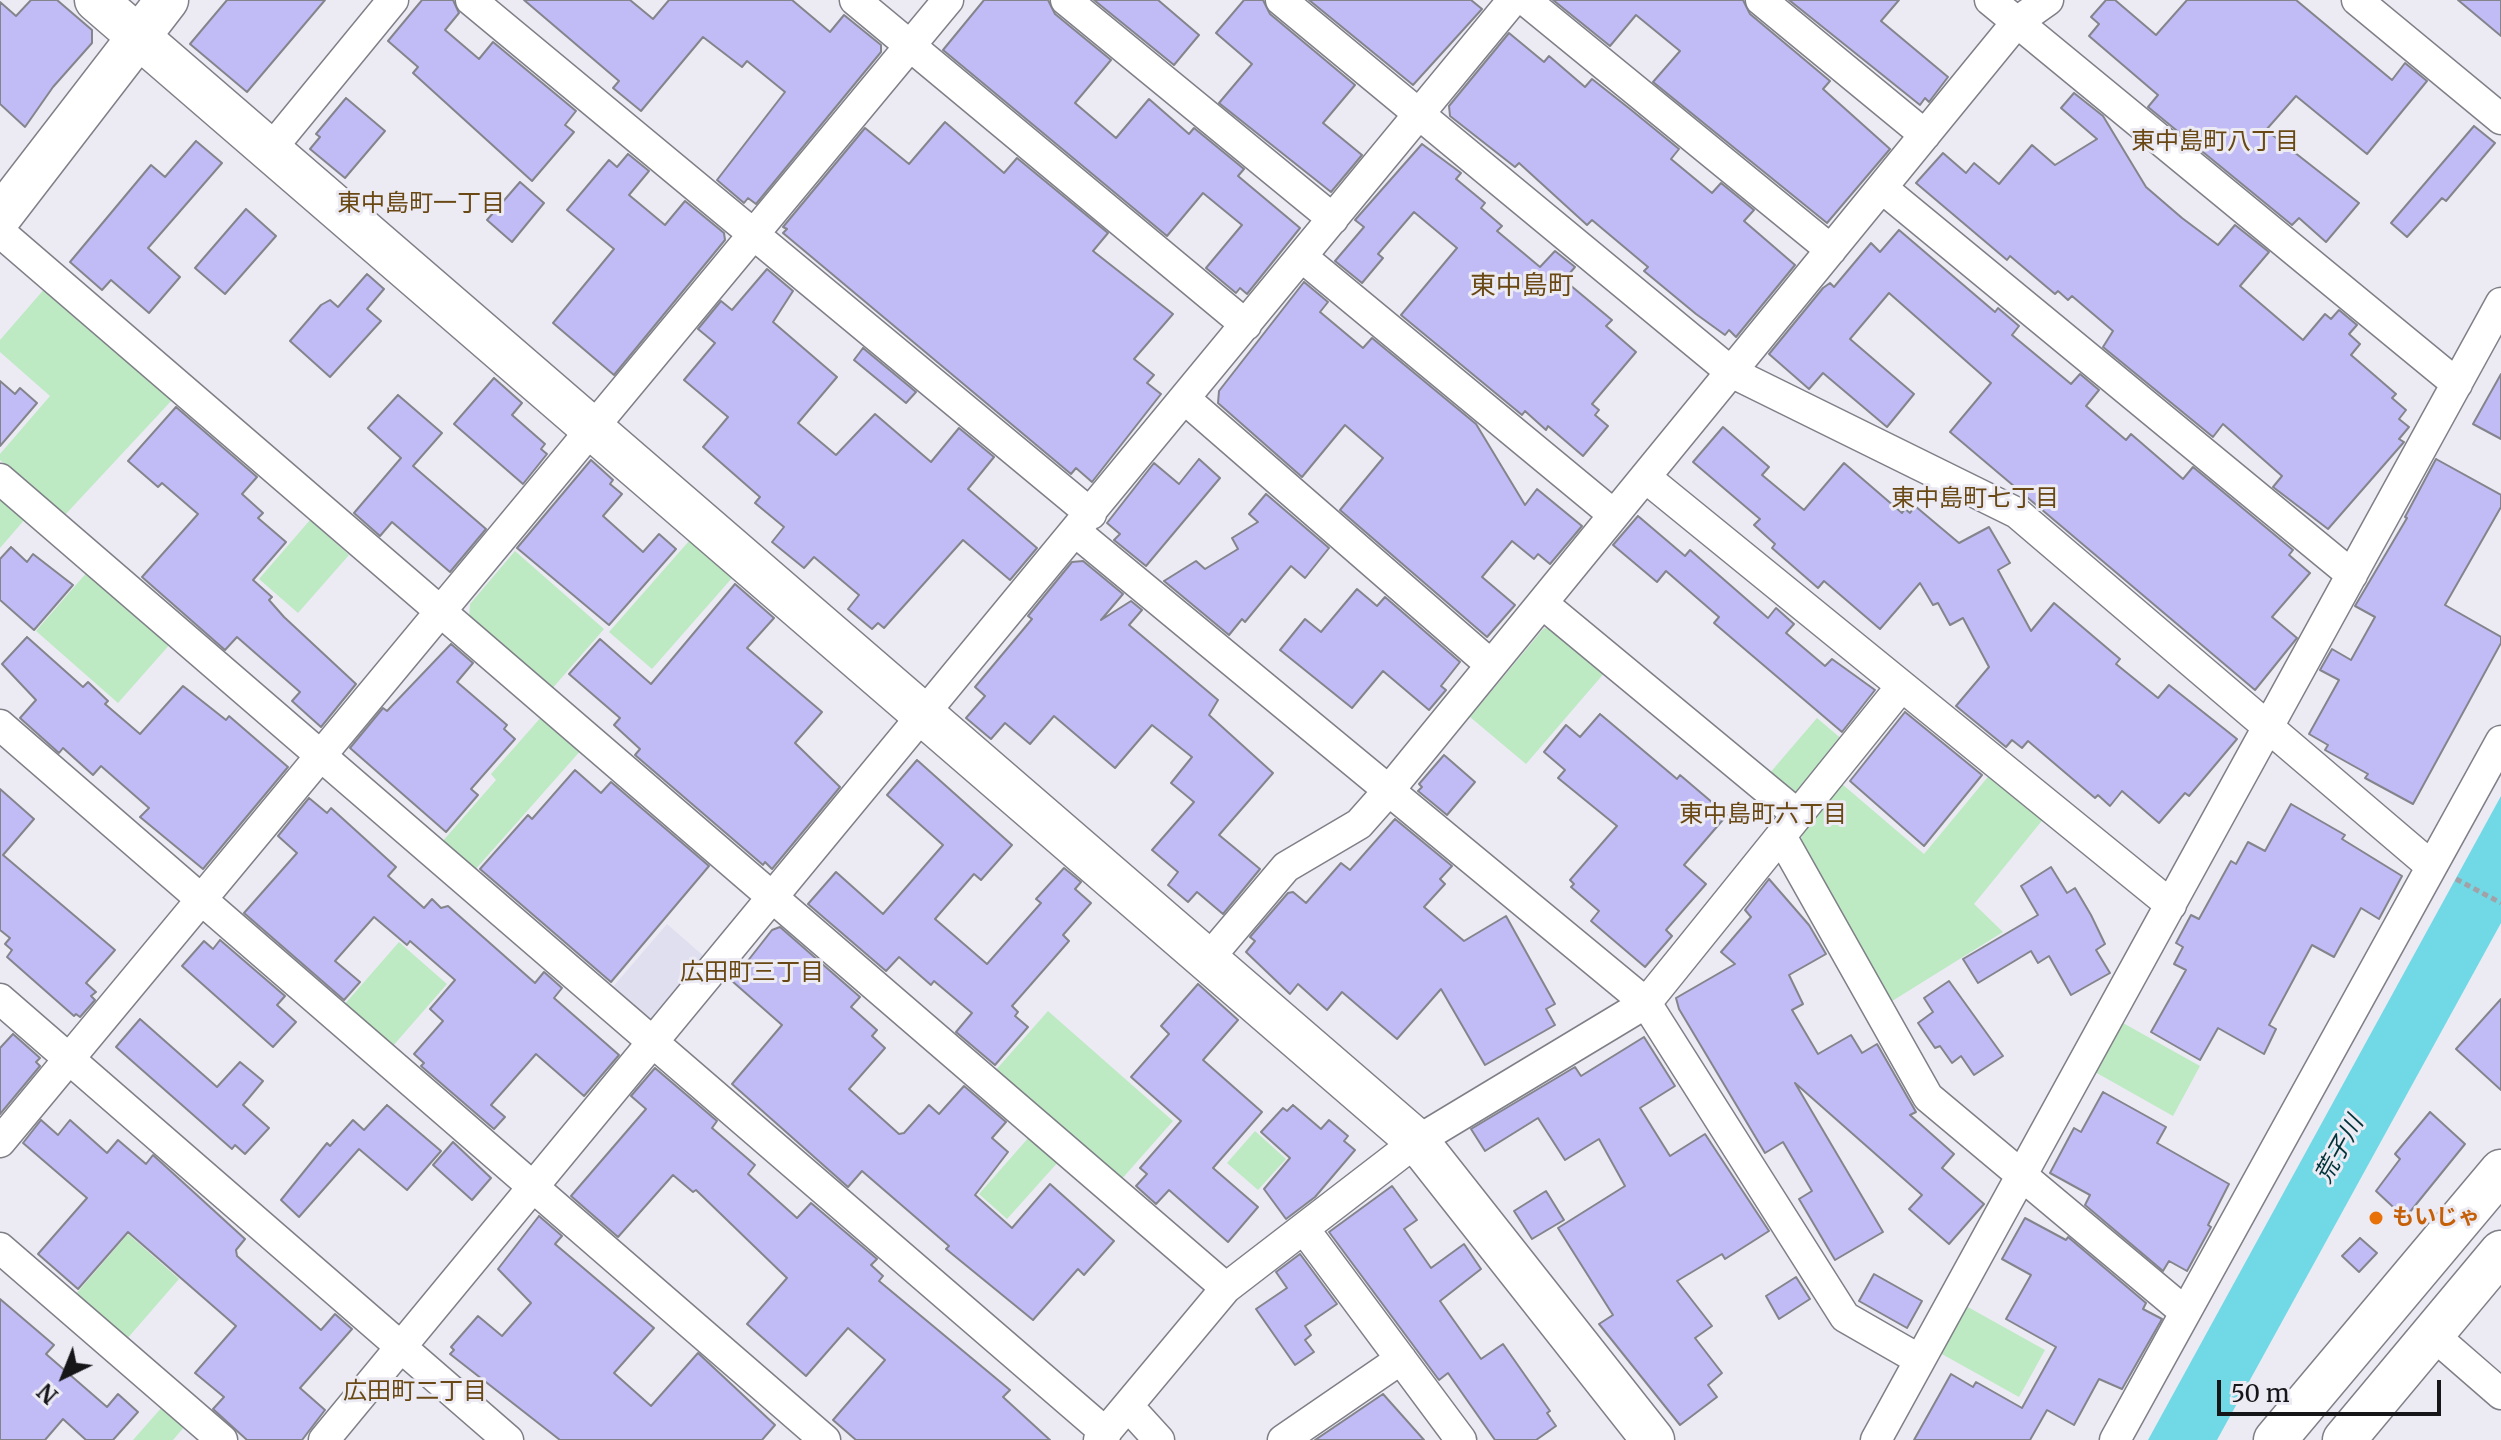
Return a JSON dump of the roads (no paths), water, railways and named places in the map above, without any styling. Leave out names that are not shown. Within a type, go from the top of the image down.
[{"type":"street","points":[[96,0],[1417,1141],[1653,1440]]},
{"type":"street","points":[[0,217],[167,0]]},
{"type":"street","points":[[270,150],[393,0]]},
{"type":"street","points":[[471,0],[755,235],[1390,789],[1646,1003],[1845,1317],[1920,1360]]},
{"type":"street","points":[[855,0],[1246,325]]},
{"type":"street","points":[[0,1142],[948,0]]},
{"type":"street","points":[[1066,0],[1333,219]]},
{"type":"street","points":[[1281,0],[1731,372],[2017,513],[2267,729],[2438,869]]},
{"type":"street","points":[[324,1440],[774,899],[1513,0]]},
{"type":"street","points":[[1525,0],[1831,250]]},
{"type":"street","points":[[1761,0],[1925,135]]},
{"type":"street","points":[[1990,0],[2457,384]]},
{"type":"street","points":[[1208,959],[1286,867],[1359,824],[1390,789],[2017,22],[2048,0]]},
{"type":"street","points":[[2357,0],[2501,119]]},
{"type":"street","points":[[1882,188],[2352,575]]},
{"type":"street","points":[[0,232],[1226,1288]]},
{"type":"street","points":[[1302,257],[1614,515]]},
{"type":"street","points":[[1876,1440],[2501,303]]},
{"type":"street","points":[[1185,399],[1491,665]]},
{"type":"street","points":[[1645,477],[2171,905]]},
{"type":"street","points":[[0,479],[1102,1436],[1226,1288],[1417,1141],[1646,1003],[1901,687]]},
{"type":"street","points":[[1542,603],[1789,826],[1928,1097],[2185,1312]]},
{"type":"street","points":[[0,725],[825,1440]]},
{"type":"street","points":[[2115,1440],[2438,869],[2501,741]]},
{"type":"street","points":[[0,999],[508,1440]]},
{"type":"street","points":[[2275,1440],[2501,1171]]},
{"type":"street","points":[[1304,1229],[1461,1440]]},
{"type":"street","points":[[0,1248],[222,1440]]},
{"type":"street","points":[[2344,1440],[2501,1252]]},
{"type":"street","points":[[2432,1334],[2501,1394]]},
{"type":"street","points":[[1283,1440],[1401,1359]]},
{"type":"street","points":[[1128,1406],[1159,1440]]},
{"type":"water","name":"荒子川","points":[[2501,796],[2501,923],[2217,1440],[2148,1440]]},
{"type":"place","name":"もいじゃ","points":[[2376,1218]]},
{"type":"district","name":"東中島町八丁目","points":[[2215,142]]},
{"type":"district","name":"東中島町一丁目","points":[[421,204]]},
{"type":"district","name":"東中島町","points":[[1522,287]]},
{"type":"district","name":"東中島町七丁目","points":[[1975,499]]},
{"type":"district","name":"東中島町六丁目","points":[[1763,815]]},
{"type":"district","name":"広田町三丁目","points":[[752,973]]},
{"type":"district","name":"広田町二丁目","points":[[415,1392]]}]
